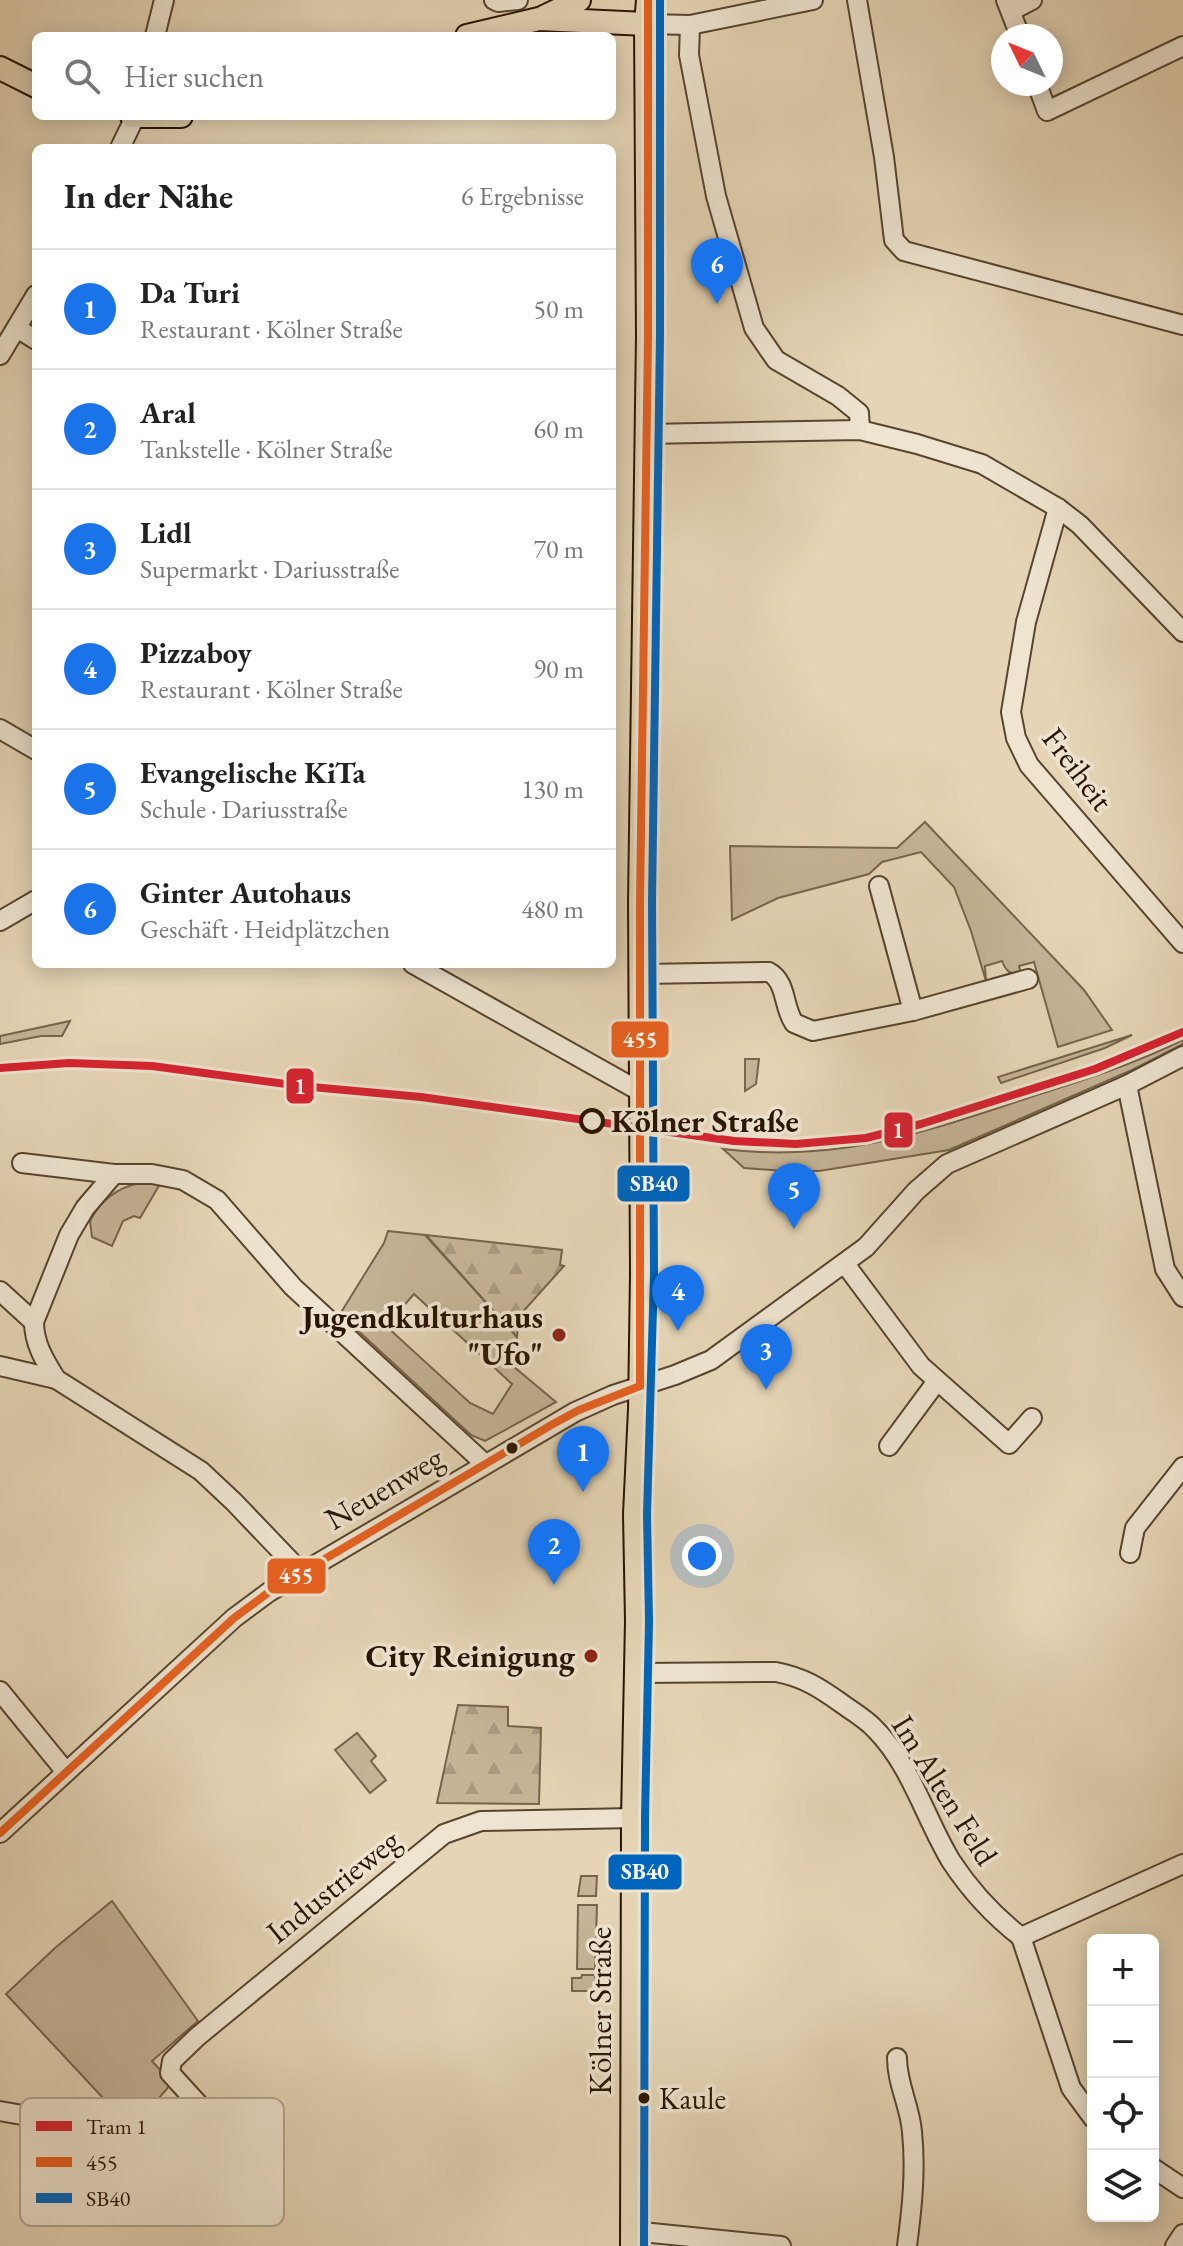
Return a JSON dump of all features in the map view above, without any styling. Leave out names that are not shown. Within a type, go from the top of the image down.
[{"type":"main road","points":[[484,32],[539,19],[579,0]]},
{"type":"main road","name":"Kölner Straße","points":[[632,2238],[633,1818],[637,1673],[635,1514],[640,1386],[640,902],[648,336],[648,0]]},
{"type":"main road","points":[[539,19],[646,24]]},
{"type":"main road","points":[[0,68],[32,84]]},
{"type":"street","points":[[156,32],[164,0]]},
{"type":"street","points":[[494,0],[518,0]]},
{"type":"street","points":[[646,24],[690,25],[813,0]]},
{"type":"street","points":[[857,0],[884,157],[894,240],[904,251],[1183,325]]},
{"type":"street","points":[[1009,6],[1032,0]]},
{"type":"street","points":[[690,25],[689,55],[716,196],[754,328],[776,360],[838,396],[859,413],[860,430]]},
{"type":"street","points":[[1041,96],[1047,111],[1183,46]]},
{"type":"street","points":[[122,144],[132,120]]},
{"type":"street","points":[[0,355],[32,302]]},
{"type":"street","points":[[17,328],[32,337]]},
{"type":"street","points":[[646,434],[860,430],[982,464],[1058,508],[1098,543],[1183,632]]},
{"type":"street","name":"Freiheit","points":[[1058,508],[1026,622],[1011,712],[1016,738],[1029,765],[1183,943]]},
{"type":"street","points":[[0,729],[32,748]]},
{"type":"street","points":[[879,886],[897,925],[913,1011]]},
{"type":"street","points":[[0,921],[32,902]]},
{"type":"street","points":[[420,968],[641,1092]]},
{"type":"street","points":[[642,974],[769,972],[779,979],[794,1023],[813,1031],[913,1011],[1028,979]]},
{"type":"street","name":"Neuenweg","points":[[0,1833],[238,1614],[269,1592],[579,1410],[711,1360],[866,1247],[931,1176],[947,1164],[1127,1085],[1183,1056]]},
{"type":"street","points":[[1127,1085],[1165,1269],[1183,1297]]},
{"type":"street","points":[[22,1163],[114,1174],[152,1174],[183,1180],[217,1200],[293,1287],[484,1463]]},
{"type":"street","points":[[56,1379],[34,1336],[34,1322],[69,1235],[85,1208],[114,1174]]},
{"type":"street","points":[[845,1264],[903,1345],[937,1381],[1009,1444],[1032,1418]]},
{"type":"street","points":[[0,1291],[34,1322]]},
{"type":"street","points":[[0,1366],[56,1379],[201,1471],[301,1572]]},
{"type":"street","points":[[889,1446],[937,1381]]},
{"type":"street","points":[[1130,1553],[1135,1528],[1183,1467]]},
{"type":"street","name":"Im Alten Feld","points":[[637,1673],[776,1672],[797,1675],[812,1682],[874,1727],[906,1772],[953,1864],[997,1919],[1021,1937]]},
{"type":"street","points":[[0,1691],[66,1772]]},
{"type":"street","name":"Industrieweg","points":[[193,2098],[170,2073],[172,2061],[197,2037],[444,1834],[481,1821],[633,1818]]},
{"type":"street","points":[[1087,2110],[1071,2088],[1027,1963],[1021,1937],[1183,1864]]},
{"type":"street","points":[[897,2058],[897,2077],[907,2100],[912,2132],[914,2188],[907,2246]]},
{"type":"street","points":[[0,2111],[20,2115]]},
{"type":"street","points":[[1159,2172],[1183,2188]]},
{"type":"street","points":[[1175,2246],[1183,2234]]},
{"type":"street","points":[[632,2238],[781,2246]]},
{"type":"green space","points":[[925,822],[1084,990],[1112,1030],[1058,1047],[1034,962],[1019,966],[1021,974],[1009,972],[1002,961],[985,966],[986,981],[954,887],[921,852],[882,862],[869,874],[778,898],[732,920],[730,846],[897,848]]},
{"type":"green space","points":[[70,1021],[62,1036],[41,1036],[0,1044],[0,1036]]},
{"type":"green space","points":[[1132,1035],[1105,1048],[1001,1083],[998,1077]]},
{"type":"green space","points":[[1183,1040],[1183,1044],[1132,1070],[949,1150],[819,1171],[784,1171],[744,1168],[723,1149],[804,1152],[878,1142],[989,1111],[1107,1072]]},
{"type":"green space","points":[[745,1059],[759,1059],[756,1084],[745,1091]]},
{"type":"green space","points":[[140,1183],[160,1184],[140,1218],[134,1216],[123,1221],[112,1246],[92,1237],[90,1221],[99,1207],[110,1196]]},
{"type":"green space","points":[[388,1231],[425,1235],[517,1337],[513,1366],[556,1402],[485,1441],[471,1435],[340,1314],[384,1243]],"holes":[[[414,1294],[512,1384],[493,1414],[470,1403],[386,1326]]]},
{"type":"green space","points":[[426,1235],[562,1250],[560,1265],[564,1266],[519,1316],[517,1337]]},
{"type":"green space","points":[[458,1705],[508,1707],[508,1726],[541,1728],[539,1804],[437,1803]]},
{"type":"green space","points":[[357,1733],[376,1756],[371,1761],[386,1780],[370,1793],[335,1750]]},
{"type":"green space","points":[[581,1876],[597,1876],[596,1896],[578,1896]]},
{"type":"green space","points":[[112,1901],[198,2021],[152,2061],[172,2083],[159,2098],[103,2098],[6,1994]]},
{"type":"green space","points":[[578,1905],[597,1905],[595,1969],[577,1969]]},
{"type":"green space","points":[[582,1975],[595,1975],[595,1991],[572,1991],[572,1978],[581,1978]]},
{"type":"tram line","name":"1","points":[[0,1068],[69,1063],[152,1066],[301,1086],[421,1097],[734,1141],[796,1144],[866,1138],[921,1124],[1095,1069],[1183,1032]]},
{"type":"transit line","name":"455","points":[[640,1386],[640,902],[648,336],[648,0]]},
{"type":"transit line","name":"SB40","points":[[644,2246],[645,1818],[649,1621],[647,1514],[654,1274],[652,902],[660,336],[660,1]]},
{"type":"transit line","name":"455","points":[[0,1833],[234,1618],[269,1592],[553,1424],[579,1410],[640,1386]]},
{"type":"place","name":"Ginter Autohaus","points":[[717,304]]},
{"type":"place","name":"Kölner Straße","points":[[592,1121]]},
{"type":"place","name":"Evangelische KiTa","points":[[794,1229]]},
{"type":"place","name":"Pizzaboy","points":[[678,1331]]},
{"type":"place","name":"Jugendkulturhaus \"Ufo\"","points":[[559,1335]]},
{"type":"place","name":"Lidl","points":[[766,1390]]},
{"type":"place","name":"Da Turi","points":[[583,1492]]},
{"type":"place","name":"Aral","points":[[554,1585]]},
{"type":"place","name":"City Reinigung","points":[[591,1656]]},
{"type":"place","name":"Kaule","points":[[644,2098]]}]
